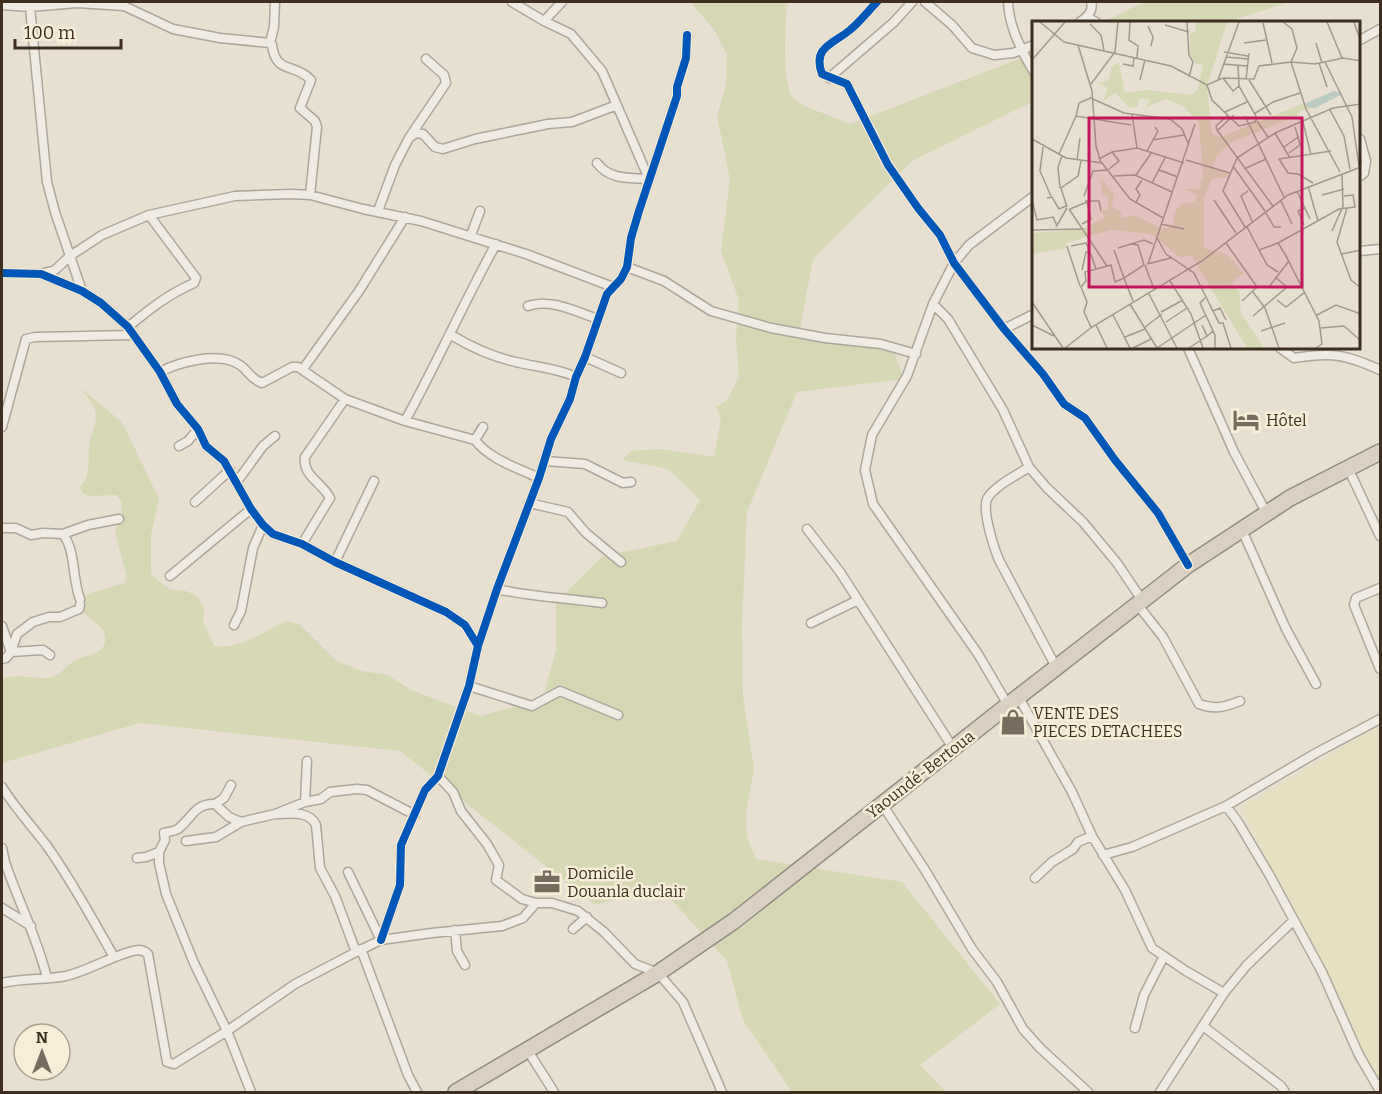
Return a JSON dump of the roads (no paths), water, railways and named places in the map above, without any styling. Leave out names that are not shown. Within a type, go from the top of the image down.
[{"type":"highway","name":"Yaoundé-Bertoua","points":[[456,1092],[658,973],[734,921],[1013,700],[1188,566],[1290,498],[1380,452]]},
{"type":"street","points":[[270,43],[274,27],[275,2]]},
{"type":"street","points":[[512,2],[571,34],[602,71],[649,178]]},
{"type":"street","points":[[544,21],[562,2]]},
{"type":"street","points":[[877,2],[849,31],[831,42],[821,52],[818,63],[822,74],[847,84],[888,165],[940,235],[954,263],[1064,404],[1085,418],[1115,460],[1158,513],[1188,566]]},
{"type":"street","points":[[830,78],[894,22],[912,2]]},
{"type":"street","points":[[925,2],[952,25],[972,48],[994,55],[1021,51],[1032,46]]},
{"type":"street","points":[[1008,2],[1008,10],[1021,51],[1032,69]]},
{"type":"street","points":[[1084,20],[1091,10],[1091,2]]},
{"type":"street","points":[[2,5],[108,3],[136,10],[160,25],[173,29],[220,38],[270,43],[273,45],[274,58],[278,63],[311,80],[300,108],[315,121],[317,127],[309,195]]},
{"type":"street","points":[[31,4],[47,182],[82,291]]},
{"type":"street","points":[[1361,39],[1380,29]]},
{"type":"street","points":[[381,940],[400,885],[401,845],[425,790],[438,776],[469,686],[478,646],[497,589],[539,478],[551,439],[570,399],[576,376],[607,294],[621,279],[627,267],[631,238],[677,96],[677,87],[686,58],[687,34]]},
{"type":"street","points":[[378,211],[395,165],[409,138],[446,83],[444,75],[426,59]]},
{"type":"street","points":[[409,138],[416,133],[423,134],[435,147],[443,149],[475,139],[548,124],[572,122],[617,105]]},
{"type":"street","points":[[1361,145],[1366,161],[1364,172],[1361,174]]},
{"type":"street","points":[[597,163],[601,169],[616,177],[649,178]]},
{"type":"street","points":[[2,273],[41,274],[55,270],[70,256],[102,235],[149,215],[235,196],[309,195],[471,235],[613,287]]},
{"type":"street","points":[[1032,198],[969,245],[954,263],[933,304],[907,376],[872,435],[865,470],[873,504],[1013,700],[1072,792],[1092,836],[1125,890],[1152,948],[1224,993]]},
{"type":"street","points":[[471,235],[480,211]]},
{"type":"street","points":[[128,327],[159,301],[194,283],[196,278],[149,215]]},
{"type":"street","points":[[303,369],[359,291],[405,217]]},
{"type":"street","points":[[405,421],[496,244]]},
{"type":"street","points":[[1361,251],[1380,249]]},
{"type":"street","points":[[627,267],[664,281],[711,311],[771,328],[825,338],[881,344],[916,354]]},
{"type":"street","points":[[41,274],[82,291],[101,303],[128,327],[160,372],[177,404],[198,429],[206,446],[217,453],[230,470],[251,509],[273,534],[302,544],[335,562],[447,612],[465,625],[478,646]]},
{"type":"street","points":[[528,306],[536,304],[560,306],[598,319]]},
{"type":"street","points":[[933,304],[948,319],[1003,410],[1029,467],[1047,489],[1083,522],[1117,563],[1163,638],[1199,704],[1223,708],[1240,701]]},
{"type":"street","points":[[1004,329],[1032,315]]},
{"type":"street","points":[[2,427],[26,339],[133,335]]},
{"type":"street","points":[[450,335],[468,345],[513,362],[544,369],[561,370],[576,376]]},
{"type":"street","points":[[1189,350],[1234,452],[1267,514]]},
{"type":"street","points":[[1283,350],[1294,358],[1314,354],[1346,356],[1380,370]]},
{"type":"street","points":[[585,357],[621,373]]},
{"type":"street","points":[[160,372],[183,362],[222,360],[240,365],[253,379],[262,382],[292,367],[303,369],[345,399],[405,421],[475,440],[480,447],[506,463],[539,478]]},
{"type":"street","points":[[302,544],[330,498],[307,471],[304,465],[305,457],[345,399]]},
{"type":"street","points":[[475,440],[483,426]]},
{"type":"street","points":[[179,446],[188,441],[198,429]]},
{"type":"street","points":[[237,483],[263,446],[275,436]]},
{"type":"street","points":[[545,461],[585,464],[623,483],[631,483]]},
{"type":"street","points":[[1029,467],[1000,486],[988,497],[986,505],[994,547],[999,560],[1056,667]]},
{"type":"street","points":[[1348,468],[1380,536]]},
{"type":"street","points":[[195,502],[230,470]]},
{"type":"street","points":[[335,562],[374,481]]},
{"type":"street","points":[[529,503],[568,512],[586,533],[621,562]]},
{"type":"street","points":[[170,576],[251,509]]},
{"type":"street","points":[[2,528],[16,528],[31,535],[63,534],[88,525],[118,519]]},
{"type":"street","points":[[234,625],[241,611],[253,548],[263,525]]},
{"type":"street","points":[[807,529],[840,572],[953,748]]},
{"type":"street","points":[[1242,530],[1286,629],[1316,684]]},
{"type":"street","points":[[2,659],[11,652],[17,634],[33,622],[49,616],[64,616],[78,609],[80,602],[74,568],[63,534]]},
{"type":"street","points":[[1380,588],[1356,598],[1354,605],[1380,669]]},
{"type":"street","points":[[497,589],[520,594],[602,603]]},
{"type":"street","points":[[811,623],[858,600]]},
{"type":"street","points":[[2,626],[11,652]]},
{"type":"street","points":[[11,652],[43,650],[50,655]]},
{"type":"street","points":[[469,686],[532,706],[560,691],[618,715]]},
{"type":"street","points":[[1103,855],[1132,847],[1226,806],[1316,753],[1380,719]]},
{"type":"street","points":[[305,802],[307,761]]},
{"type":"street","points":[[438,776],[453,792],[461,811],[499,865],[496,880],[522,899],[564,906],[587,917],[635,964],[658,973],[683,1002],[723,1092]]},
{"type":"street","points":[[231,784],[224,798],[215,804],[198,807],[177,830],[164,833],[165,840],[159,852],[159,863],[166,894],[194,963],[227,1031],[251,1092]]},
{"type":"street","points":[[2,787],[13,806],[47,847],[114,957]]},
{"type":"street","points":[[186,841],[216,837],[240,822],[275,814],[305,802],[321,800],[330,792],[367,790],[415,815]]},
{"type":"street","points":[[215,804],[229,817],[240,822]]},
{"type":"street","points":[[882,804],[972,949],[997,982],[1023,1029],[1040,1048],[1088,1092]]},
{"type":"street","points":[[1226,806],[1260,858],[1322,972],[1359,1055],[1380,1091]]},
{"type":"street","points":[[275,814],[300,814],[311,817],[314,821],[319,843],[320,868],[335,896],[417,1092]]},
{"type":"street","points":[[1035,878],[1052,862],[1073,849],[1078,842],[1092,836]]},
{"type":"street","points":[[2,848],[3,862],[31,926],[48,978]]},
{"type":"street","points":[[137,858],[159,852]]},
{"type":"street","points":[[348,872],[381,940]]},
{"type":"street","points":[[2,983],[19,979],[64,976],[91,969],[114,957],[138,949],[144,950],[148,954],[168,1062],[174,1064],[295,984],[358,950],[381,940],[502,926],[523,918],[536,903]]},
{"type":"street","points":[[2,908],[31,926]]},
{"type":"street","points":[[573,929],[587,917]]},
{"type":"street","points":[[1160,1092],[1224,993],[1246,965],[1293,921]]},
{"type":"street","points":[[454,930],[457,951],[465,965]]},
{"type":"street","points":[[1135,1028],[1144,995],[1164,956]]},
{"type":"street","points":[[1203,1026],[1281,1086],[1285,1092]]},
{"type":"street","points":[[528,1051],[554,1092]]},
{"type":"place","name":"Hôtel","points":[[1246,420]]},
{"type":"place","name":"VENTE DES PIECES DETACHEES","points":[[1013,722]]},
{"type":"place","name":"Domicile Douanla duclair","points":[[547,882]]}]
